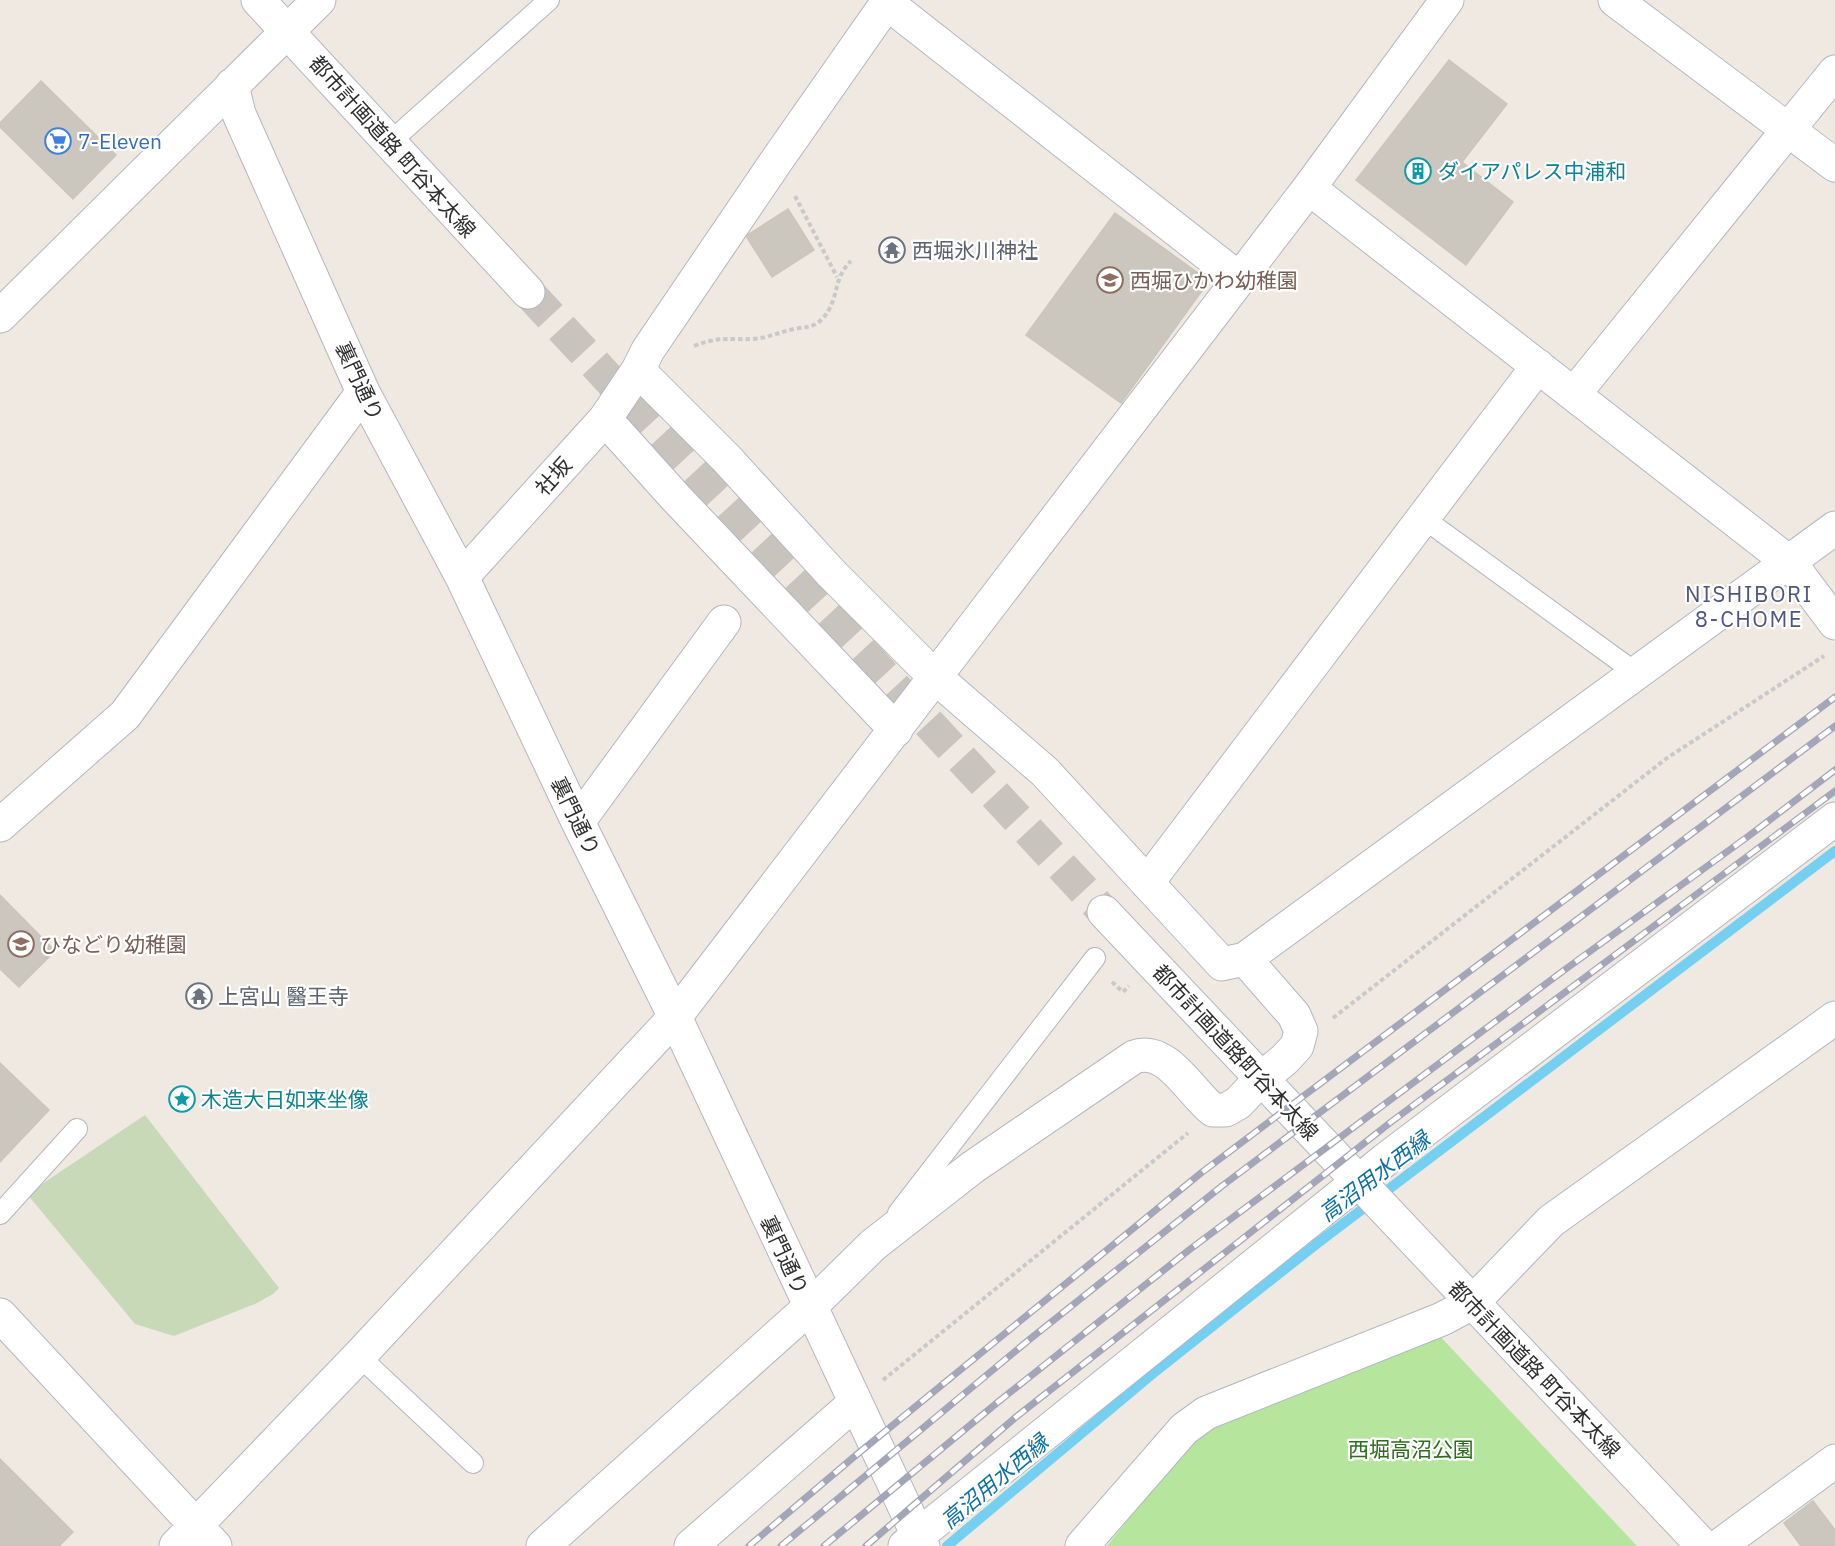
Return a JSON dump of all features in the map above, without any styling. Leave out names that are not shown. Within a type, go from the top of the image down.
[{"type":"street","name":"都市計画道路 町谷本太線","points":[[258,0],[528,292]]},
{"type":"street","points":[[0,316],[319,0]]},
{"type":"street","points":[[0,1315],[196,1539],[359,1356],[675,1017],[1309,188],[1447,0]]},
{"type":"street","points":[[1615,0],[1835,165]]},
{"type":"street","points":[[888,1],[1238,278]]},
{"type":"street","name":"社坂","points":[[462,577],[605,419],[638,370],[648,350],[888,1]]},
{"type":"street","points":[[1574,394],[1835,72]]},
{"type":"street","name":"裏門通り","points":[[232,86],[239,114],[363,392],[462,577],[578,822],[675,1017],[855,1403],[917,1543]]},
{"type":"street","points":[[1309,188],[1790,562],[1835,623]]},
{"type":"street","points":[[1147,883],[1538,366]]},
{"type":"street","points":[[638,370],[726,458],[831,573],[934,676],[1044,772],[1222,964],[1245,959],[1835,528]]},
{"type":"street","points":[[0,825],[124,715],[363,392]]},
{"type":"street","points":[[605,419],[676,498],[896,730]]},
{"type":"street","points":[[578,822],[724,622]]},
{"type":"street","points":[[917,1543],[1370,1194],[1385,1160],[1835,819]]},
{"type":"street","name":"都市計画道路町谷本太線","points":[[1104,912],[1370,1194]]},
{"type":"street","points":[[543,1546],[810,1307],[873,1245],[973,1167],[1134,1057],[1144,1053],[1167,1062],[1213,1110],[1226,1110],[1238,1102],[1297,1046],[1301,1031],[1294,1016],[1245,959]]},
{"type":"street","points":[[1082,1546],[1184,1429],[1206,1413],[1442,1319],[1472,1303],[1551,1221],[1835,1018]]},
{"type":"street","name":"都市計画道路 町谷本太線","points":[[1370,1194],[1703,1546]]},
{"type":"street","points":[[692,1546],[855,1403]]},
{"type":"street","points":[[1719,1546],[1835,1461]]},
{"type":"lane","points":[[389,143],[549,0]]},
{"type":"lane","points":[[1423,518],[1636,673]]},
{"type":"lane","points":[[873,1245],[1095,958]]},
{"type":"lane","points":[[0,1214],[77,1129]]},
{"type":"lane","points":[[359,1356],[473,1463]]},
{"type":"path","points":[[777,160],[838,278]]},
{"type":"path","points":[[685,349],[705,341],[728,337],[753,339],[808,328],[822,319],[829,309],[837,291],[838,278],[850,261]]},
{"type":"path","points":[[1298,1042],[1319,1029],[1667,758],[1825,656]]},
{"type":"path","points":[[855,1403],[1196,1127],[1213,1110]]},
{"type":"green space","points":[[145,1115],[279,1288],[257,1303],[174,1336],[135,1324],[27,1194]]},
{"type":"green space","name":"西堀高沼公園","points":[[1437,1333],[1637,1546],[1107,1546],[1193,1438],[1219,1421]]},
{"type":"building","name":"ダイアパレス中浦和","points":[[1449,60],[1507,104],[1462,162],[1513,202],[1466,265],[1356,180]]},
{"type":"building","name":"7-Eleven","points":[[41,81],[116,155],[73,199],[0,127],[0,123]]},
{"type":"building","points":[[788,209],[814,250],[772,277],[746,236]]},
{"type":"building","points":[[1115,213],[1209,281],[1121,403],[1026,335]]},
{"type":"building","points":[[0,895],[55,951],[19,987],[0,969]]},
{"type":"building","points":[[0,1063],[49,1110],[0,1162]]},
{"type":"building","points":[[0,1459],[73,1532],[59,1546],[0,1546]]},
{"type":"building","points":[[1813,1501],[1835,1530],[1835,1546],[1801,1546],[1784,1523]]},
{"type":"waterway","name":"高沼用水西縁","points":[[947,1546],[1156,1371],[1319,1242],[1835,851]]},
{"type":"tunnel","points":[[528,292],[1104,912]]},
{"type":"railway","points":[[749,1546],[855,1456],[1201,1173],[1835,697]]},
{"type":"railway","points":[[781,1546],[1030,1339],[1222,1186],[1835,726]]},
{"type":"railway","points":[[824,1546],[998,1402],[1189,1250],[1835,770]]},
{"type":"railway","points":[[866,1546],[1016,1417],[1391,1122],[1835,791]]},
{"type":"place","name":"7-Eleven","points":[[58,141]]},
{"type":"place","name":"ダイアパレス中浦和","points":[[1418,171]]},
{"type":"place","name":"西堀氷川神社","points":[[892,250]]},
{"type":"place","name":"西堀ひかわ幼稚園","points":[[1110,280]]},
{"type":"place","name":"ひなどり幼稚園","points":[[21,944]]},
{"type":"place","name":"上宮山 醫王寺","points":[[199,996]]},
{"type":"place","name":"木造大日如来坐像","points":[[182,1099]]},
{"type":"district","name":"NISHIBORI 8-CHOME","points":[[1749,606]]}]
